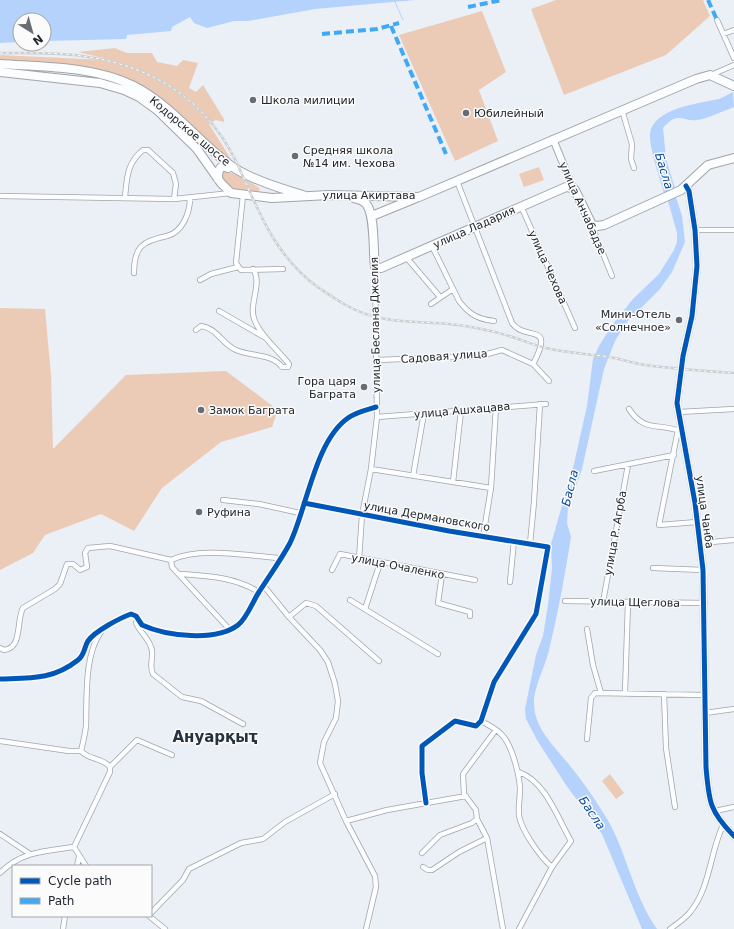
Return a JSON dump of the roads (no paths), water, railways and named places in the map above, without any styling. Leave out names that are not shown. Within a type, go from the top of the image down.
[{"type":"highway","name":"Кодорское шоссе","points":[[0,64],[50,67],[97,74],[125,82],[157,102],[234,167],[284,189],[307,196]]},
{"type":"highway","name":"Кодорское шоссе","points":[[0,72],[100,83],[134,95],[158,110],[192,145],[218,179],[231,193]]},
{"type":"highway","points":[[712,77],[734,86]]},
{"type":"highway","name":"улица Акиртава","points":[[231,193],[258,197],[282,198],[307,196],[418,197],[684,83],[712,77]]},
{"type":"highway","points":[[213,150],[228,168],[239,176],[261,184],[284,189]]},
{"type":"highway","points":[[591,223],[594,226],[600,226],[626,216],[684,188],[708,165],[734,158]]},
{"type":"highway","points":[[218,179],[218,171],[220,168],[224,166],[228,168]]},
{"type":"highway","points":[[258,197],[262,192],[261,184]]},
{"type":"highway","name":"улица Ладария","points":[[375,267],[380,268],[521,206],[566,188],[573,188]]},
{"type":"highway","name":"улица Анчабадзе","points":[[573,188],[591,223]]},
{"type":"highway","points":[[347,196],[363,201],[367,205],[372,216],[418,197]]},
{"type":"highway","name":"улица Беслана Джелия","points":[[372,216],[375,267]]},
{"type":"street","points":[[717,20],[734,58]]},
{"type":"street","points":[[723,34],[734,30]]},
{"type":"street","points":[[712,77],[734,65]]},
{"type":"street","points":[[622,110],[632,144],[631,159],[634,168]]},
{"type":"street","name":"улица Анчабадзе","points":[[553,140],[573,188]]},
{"type":"street","points":[[125,197],[127,178],[132,161],[144,150],[148,150],[173,173],[176,184],[174,198]]},
{"type":"street","points":[[457,181],[512,323],[515,328],[537,335],[541,338],[542,343],[539,353],[533,364]]},
{"type":"street","name":"улица Чанба","points":[[684,188],[689,191],[695,230],[697,266],[692,316],[683,356],[677,403],[697,522],[703,570],[706,766],[708,796],[723,825],[734,836]]},
{"type":"street","name":"улица Акиртава","points":[[0,196],[190,198],[231,193]]},
{"type":"street","points":[[238,268],[236,263],[243,195]]},
{"type":"street","points":[[134,273],[134,264],[139,248],[152,238],[168,235],[179,227],[188,216],[190,198]]},
{"type":"street","name":"улица Чехова","points":[[521,206],[575,328]]},
{"type":"street","name":"улица Анчабадзе","points":[[591,223],[612,276]]},
{"type":"street","points":[[695,230],[734,230]]},
{"type":"street","points":[[432,246],[459,301],[472,316],[494,321]]},
{"type":"street","points":[[406,257],[440,297]]},
{"type":"street","name":"улица Беслана Джелия","points":[[359,559],[362,515],[371,470],[377,417],[375,267]]},
{"type":"street","points":[[200,280],[211,274],[238,268],[241,270],[283,269]]},
{"type":"street","points":[[196,330],[200,326],[206,327],[212,330],[234,350],[274,359],[282,367],[288,367],[289,364],[267,338],[257,324],[253,315],[256,276],[253,269]]},
{"type":"street","points":[[431,304],[453,289]]},
{"type":"street","points":[[218,311],[267,338]]},
{"type":"street","name":"Садовая улица","points":[[377,360],[480,356],[502,350],[533,364],[549,381]]},
{"type":"street","points":[[530,544],[540,404]]},
{"type":"street","name":"улица Ашхацава","points":[[377,417],[546,404]]},
{"type":"street","points":[[0,679],[45,677],[54,674],[79,660],[83,655],[87,643],[94,635],[124,616],[131,614],[136,616],[142,625],[148,628],[178,635],[222,633],[240,624],[290,542],[321,455],[336,429],[348,418],[360,411],[376,407]]},
{"type":"street","points":[[483,537],[491,488],[496,407]]},
{"type":"street","points":[[629,409],[636,418],[645,425],[681,429],[659,525],[697,522]]},
{"type":"street","points":[[679,412],[734,409]]},
{"type":"street","points":[[453,482],[460,411]]},
{"type":"street","points":[[413,476],[424,413]]},
{"type":"street","points":[[594,471],[674,455]]},
{"type":"street","name":"улица Р. Агрба","points":[[603,602],[628,465]]},
{"type":"street","points":[[371,470],[491,488]]},
{"type":"street","points":[[223,500],[259,504],[300,513]]},
{"type":"street","name":"улица Дермановского","points":[[304,503],[483,537],[548,546],[536,614],[494,682],[481,721]]},
{"type":"street","points":[[700,543],[734,540]]},
{"type":"street","points":[[510,582],[514,541]]},
{"type":"street","points":[[0,648],[8,650],[14,644],[23,608],[55,589],[60,584],[67,564],[72,564],[80,570],[87,567],[85,553],[88,548],[110,546],[171,560],[180,556],[211,552],[280,558]]},
{"type":"street","name":"улица Очаленко","points":[[332,570],[340,554],[359,559],[475,580]]},
{"type":"street","points":[[171,560],[172,567],[230,630]]},
{"type":"street","points":[[365,609],[380,563]]},
{"type":"street","points":[[653,568],[703,570]]},
{"type":"street","points":[[180,574],[230,580],[246,584],[259,592]]},
{"type":"street","points":[[442,574],[438,603],[470,612],[470,616]]},
{"type":"street","points":[[263,585],[289,617],[320,650],[328,662],[335,684],[338,701],[336,718],[324,742],[320,763],[346,821],[375,876],[376,888],[366,929]]},
{"type":"street","points":[[350,600],[438,654]]},
{"type":"street","name":"улица Щеглова","points":[[564,601],[704,603]]},
{"type":"street","points":[[625,693],[628,602]]},
{"type":"street","points":[[289,617],[306,603],[316,606],[379,661]]},
{"type":"street","points":[[138,620],[136,623],[138,628],[150,643],[152,650],[151,670],[153,674],[182,697],[200,701],[243,724]]},
{"type":"street","points":[[587,629],[592,665],[601,693]]},
{"type":"street","points":[[81,751],[86,727],[85,699],[92,650],[96,639],[103,630]]},
{"type":"street","points":[[587,739],[592,698],[596,693],[705,694]]},
{"type":"street","points":[[664,694],[666,748],[675,807]]},
{"type":"street","points":[[705,713],[734,709]]},
{"type":"street","points":[[426,803],[422,773],[422,746],[455,721],[476,726],[481,721],[495,731],[499,732],[506,741],[519,772],[519,814],[521,823],[542,857],[552,867]]},
{"type":"street","points":[[495,731],[463,774],[463,785],[466,796],[476,810],[477,819],[487,838],[502,929]]},
{"type":"street","points":[[74,847],[110,772],[110,767],[137,740],[172,754]]},
{"type":"street","points":[[0,741],[68,751],[81,751],[86,756],[107,764],[110,767]]},
{"type":"street","points":[[519,772],[527,775],[542,789],[571,841],[552,867],[519,929]]},
{"type":"street","points":[[152,912],[183,880],[189,869],[241,843],[262,839],[285,822],[335,794]]},
{"type":"street","points":[[346,821],[387,810],[466,796]]},
{"type":"street","points":[[715,811],[734,807]]},
{"type":"street","points":[[422,853],[440,835],[472,823],[477,819]]},
{"type":"street","points":[[670,929],[692,910],[704,886],[718,836],[723,825]]},
{"type":"street","points":[[0,834],[30,854]]},
{"type":"street","points":[[423,867],[428,870],[432,870],[458,852],[487,838]]},
{"type":"street","points":[[0,873],[16,859],[30,854],[74,847]]},
{"type":"street","points":[[74,847],[85,865]]},
{"type":"street","points":[[78,865],[79,857]]},
{"type":"street","points":[[62,929],[65,917]]},
{"type":"street","points":[[150,917],[165,929]]},
{"type":"water","points":[[0,0],[415,0],[315,9],[248,21],[234,21],[207,28],[194,23],[190,17],[172,27],[171,31],[127,35],[126,39],[52,41],[52,12],[12,12],[12,42],[0,43]]},
{"type":"water","name":"Басла","points":[[733,92],[734,107],[698,120],[680,118],[673,119],[663,128],[666,159],[675,188],[664,193],[651,147],[650,134],[653,125],[659,118],[678,108],[719,99]]},
{"type":"water","name":"Басла","points":[[676,197],[682,216],[685,242],[672,272],[660,289],[626,323],[615,341],[604,369],[582,469],[568,508],[567,523],[571,537],[564,580],[549,650],[534,698],[535,712],[540,727],[586,787],[612,828],[641,901],[657,929],[642,929],[602,834],[566,785],[537,740],[526,719],[525,709],[536,655],[543,636],[548,605],[552,569],[551,544],[574,464],[587,406],[593,359],[612,325],[633,299],[659,274],[674,250],[677,242],[677,233],[668,201]]},
{"type":"waterway","points":[[395,2],[403,20]]},
{"type":"railway","points":[[0,53],[62,54],[109,61],[134,69],[157,79],[178,92],[197,108],[214,126],[229,148],[263,220],[281,250],[292,264],[319,288],[356,310],[369,315],[394,320],[477,328],[503,334],[546,348],[610,357],[639,364],[675,369],[734,373]]},
{"type":"place","name":"Школа милиции","points":[[253,100]]},
{"type":"place","name":"Юбилейный","points":[[466,113]]},
{"type":"place","name":"Средняя школа №14 им. Чехова","points":[[295,156]]},
{"type":"place","name":"Мини-Отель «Солнечное»","points":[[679,320]]},
{"type":"place","name":"Гора царя Баграта","points":[[364,387]]},
{"type":"place","name":"Замок Баграта","points":[[201,410]]},
{"type":"place","name":"Руфина","points":[[199,512]]},
{"type":"district","name":"Ануарқыҭ","points":[[215,737]]}]
